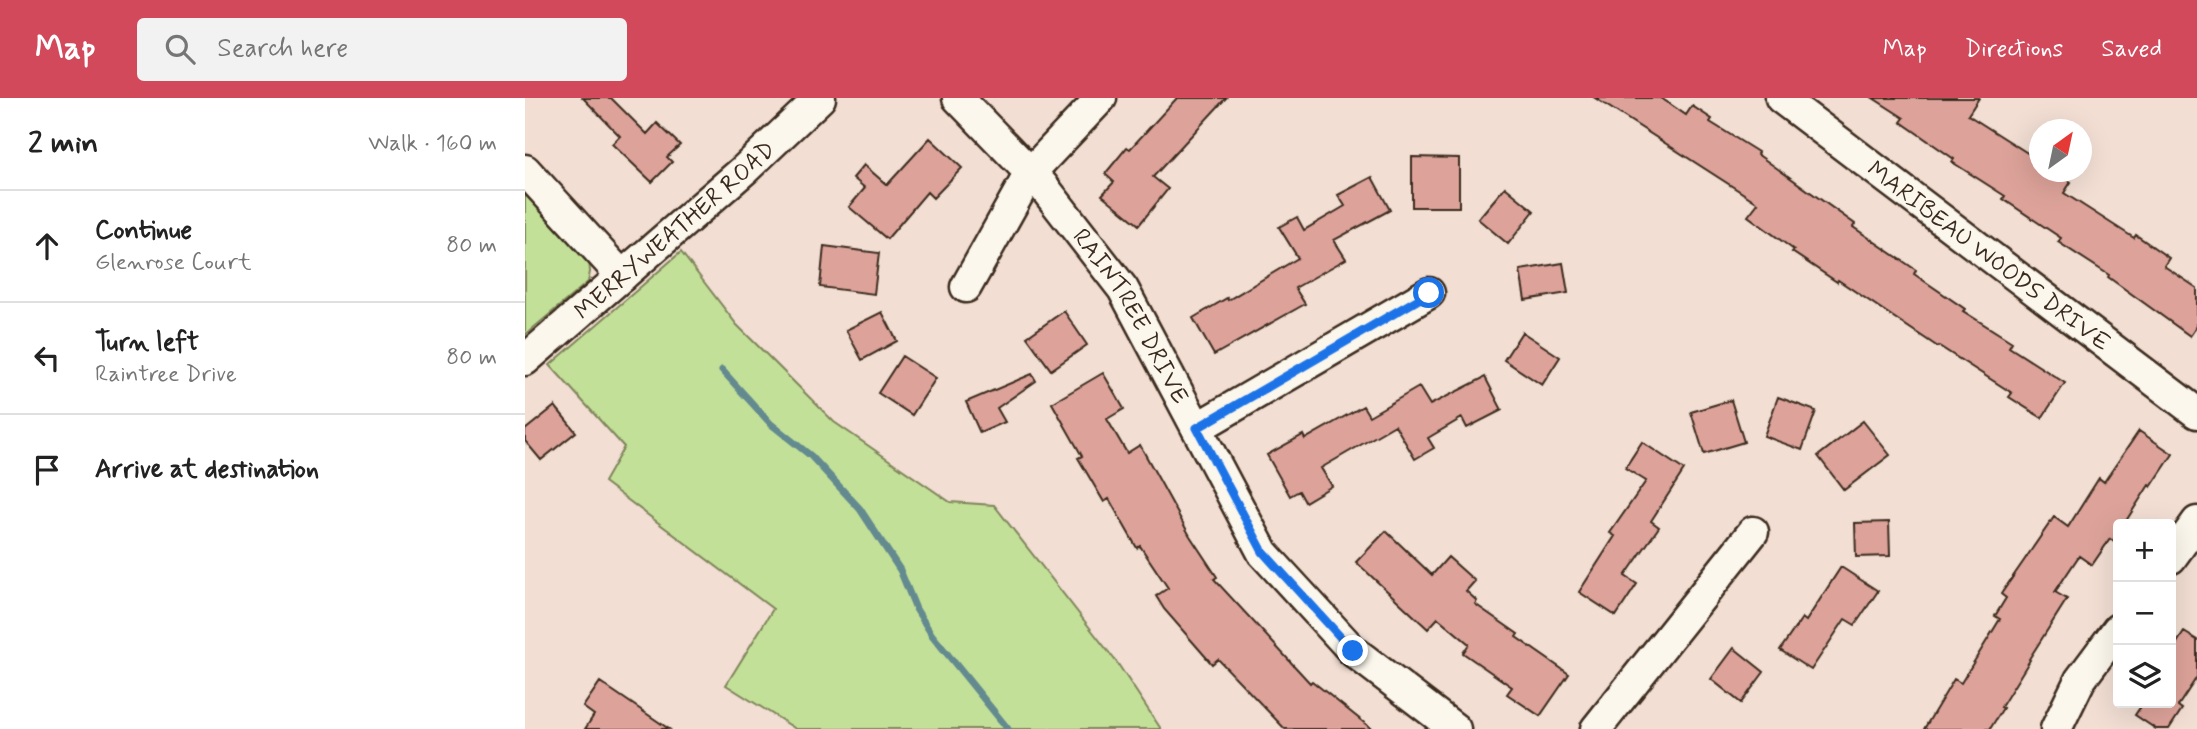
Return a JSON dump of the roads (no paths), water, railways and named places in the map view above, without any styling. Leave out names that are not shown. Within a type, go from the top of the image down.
[{"type":"street","name":"MERRYWEATHER ROAD","points":[[525,360],[744,170],[820,98]]},
{"type":"street","name":"RAINTREE DRIVE","points":[[958,98],[1030,173],[1123,289],[1263,552],[1353,651],[1455,729]]},
{"type":"street","points":[[966,287],[1030,173],[1101,98]]},
{"type":"street","name":"MARIBEAU WOODS DRIVE","points":[[1781,98],[2197,413]]},
{"type":"street","points":[[525,170],[622,276]]},
{"type":"street","points":[[1197,428],[1429,293]]},
{"type":"street","points":[[2176,551],[2197,522]]},
{"type":"street","points":[[1596,729],[1753,533]]},
{"type":"street","points":[[2056,729],[2080,680],[2113,636]]},
{"type":"waterway","points":[[722,370],[771,424],[811,456],[860,509],[900,570],[916,609],[932,635],[1008,729]]}]
